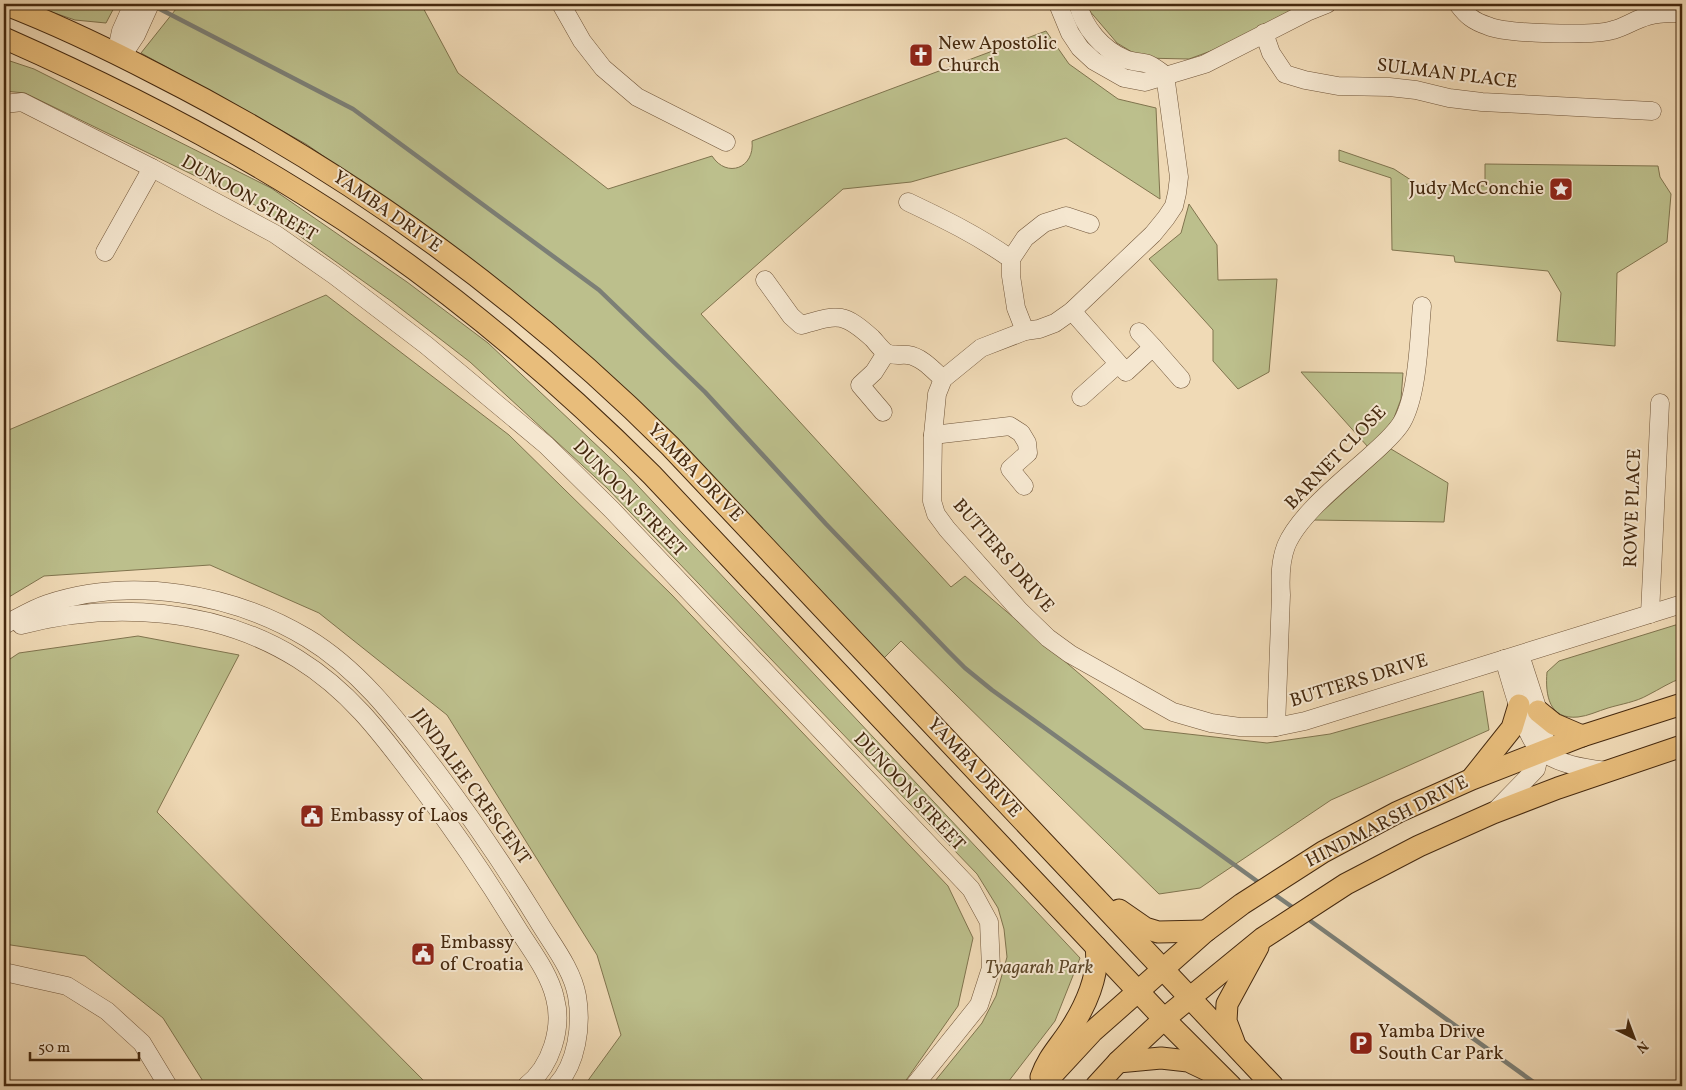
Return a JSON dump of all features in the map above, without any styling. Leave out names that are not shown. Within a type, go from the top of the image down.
[{"type":"main road","name":"YAMBA DRIVE","points":[[4,4],[118,56],[210,101],[295,150],[407,224],[470,270],[546,331],[610,388],[670,446],[1273,1086]]},
{"type":"main road","name":"YAMBA DRIVE","points":[[4,38],[73,69],[242,157],[306,196],[407,264],[507,342],[581,406],[652,475],[1164,1019],[1228,1083]]},
{"type":"main road","points":[[73,69],[101,67],[111,63],[118,56]]},
{"type":"main road","points":[[118,56],[121,74],[126,81],[163,102],[176,121]]},
{"type":"main road","name":"HINDMARSH DRIVE","points":[[1040,1086],[1092,1032],[1206,931],[1289,872],[1358,832],[1472,779],[1582,736],[1682,704]]},
{"type":"main road","points":[[1472,779],[1529,708],[1554,724],[1582,736]]},
{"type":"main road","name":"HINDMARSH DRIVE","points":[[1096,1086],[1118,1062],[1164,1019],[1268,934],[1322,898],[1418,846],[1493,813],[1682,746]]},
{"type":"main road","points":[[1085,887],[1145,928],[1158,932],[1206,931]]},
{"type":"main road","points":[[1236,1046],[1226,1021],[1227,1004],[1268,934]]},
{"type":"main road","points":[[1040,1086],[1044,1068],[1078,1015],[1089,990],[1096,972],[1098,956],[1096,947]]},
{"type":"main road","points":[[1118,1062],[1161,1058],[1188,1061],[1228,1083]]},
{"type":"street","points":[[118,56],[121,31],[135,13],[150,4]]},
{"type":"street","points":[[561,4],[582,41],[603,68],[637,97],[726,142]]},
{"type":"street","points":[[1058,4],[1070,33],[1080,48],[1094,61],[1124,78],[1145,82],[1205,64],[1264,33],[1327,4]]},
{"type":"street","points":[[765,280],[791,316],[801,325],[836,316],[850,321],[886,353],[896,356],[908,355],[923,361],[943,379],[982,348],[1025,332],[1055,324],[1072,311],[1153,234],[1174,206],[1178,193],[1179,177],[1165,75],[1149,64],[1127,60],[1109,51],[1093,35],[1080,13],[1078,4]]},
{"type":"street","points":[[1458,4],[1467,16],[1489,27],[1515,32],[1588,33],[1611,31],[1647,16],[1666,12],[1682,13]]},
{"type":"street","name":"SULMAN PLACE","points":[[1264,33],[1271,53],[1285,74],[1305,80],[1338,86],[1389,87],[1416,90],[1449,98],[1482,102],[1652,111]]},
{"type":"street","name":"DUNOON STREET","points":[[4,104],[22,102],[152,168],[275,234],[334,275],[426,345],[546,445],[612,510],[971,889],[989,922],[991,968],[979,1005],[914,1086]]},
{"type":"street","points":[[105,252],[152,168]]},
{"type":"street","points":[[908,202],[958,225],[985,240],[1012,259]]},
{"type":"street","points":[[1025,332],[1016,308],[1011,276],[1012,259],[1025,238],[1044,223],[1066,216],[1090,224]]},
{"type":"street","name":"BARNET CLOSE","points":[[1276,727],[1280,576],[1287,545],[1310,512],[1389,438],[1402,422],[1408,409],[1415,375],[1422,306]]},
{"type":"street","points":[[1072,311],[1126,372],[1152,348]]},
{"type":"street","points":[[1139,332],[1180,379]]},
{"type":"street","points":[[883,412],[860,385],[874,372],[886,353]]},
{"type":"street","points":[[1081,397],[1118,364]]},
{"type":"street","name":"BUTTERS DRIVE","points":[[943,379],[937,394],[933,435],[932,501],[936,514],[1018,610],[1048,638],[1070,654],[1173,712],[1211,723],[1240,727],[1276,727],[1305,721],[1682,604]]},
{"type":"street","name":"ROWE PLACE","points":[[1650,614],[1660,403]]},
{"type":"street","points":[[933,435],[1010,426],[1021,433],[1027,443],[1028,453],[1010,469],[1024,486]]},
{"type":"street","name":"JINDALEE CRESCENT","points":[[4,625],[46,604],[54,602],[101,593],[150,590],[208,598],[261,616],[307,639],[345,667],[380,700],[403,727],[458,801],[523,896],[568,970],[577,994],[579,1022],[574,1053],[561,1081],[556,1086]]},
{"type":"street","points":[[4,630],[51,617],[80,613],[151,612],[201,620],[250,635],[296,658],[331,682],[364,714],[386,740],[446,820],[505,908],[550,982],[556,999],[558,1025],[553,1047],[543,1068],[526,1086]]},
{"type":"street","points":[[1493,813],[1536,769],[1546,732],[1529,708],[1512,657]]},
{"type":"street","points":[[1541,751],[1577,767],[1608,771]]},
{"type":"street","points":[[4,972],[67,986],[107,1011],[142,1044],[168,1086]]},
{"type":"green space","points":[[28,4],[116,4],[106,23],[75,20]]},
{"type":"green space","points":[[180,4],[421,4],[458,73],[608,189],[712,156],[725,167],[739,167],[745,164],[749,158],[752,150],[752,141],[1046,31],[1069,64],[1118,99],[1156,108],[1160,199],[1066,138],[911,182],[843,189],[701,314],[951,587],[965,576],[1144,729],[1267,743],[1330,734],[1483,691],[1489,730],[1331,800],[1200,888],[1159,894],[901,641],[883,659],[475,262],[306,144],[141,53]]},
{"type":"green space","points":[[1087,4],[1314,4],[1241,40],[1189,59],[1142,58],[1117,43],[1088,9]]},
{"type":"green space","name":"Tyagarah Park","points":[[4,59],[34,69],[271,188],[407,282],[488,343],[624,471],[1080,958],[1055,1021],[1005,1086],[931,1086],[982,1023],[996,996],[1007,957],[1004,929],[998,908],[977,874],[607,488],[470,362],[391,301],[259,207],[25,93],[4,91]]},
{"type":"green space","points":[[1339,150],[1394,169],[1417,184],[1485,186],[1485,164],[1658,166],[1660,177],[1671,194],[1667,242],[1617,273],[1615,346],[1557,341],[1561,293],[1548,271],[1455,262],[1454,256],[1392,250],[1391,178],[1339,161]]},
{"type":"green space","points":[[1189,204],[1217,245],[1218,280],[1277,279],[1269,372],[1238,389],[1213,361],[1213,330],[1149,259],[1181,233]]},
{"type":"green space","points":[[326,295],[509,435],[672,595],[948,886],[973,938],[958,1006],[902,1086],[584,1086],[621,1035],[597,955],[447,715],[319,613],[210,565],[44,576],[4,600],[4,432]]},
{"type":"green space","points":[[1301,372],[1403,373],[1401,399],[1391,426],[1368,447]]},
{"type":"green space","points":[[1391,449],[1448,483],[1444,522],[1313,520]]},
{"type":"green space","points":[[1682,623],[1682,678],[1639,699],[1589,715],[1568,717],[1555,710],[1551,704],[1547,689],[1547,672],[1559,661]]},
{"type":"green space","points":[[138,636],[239,655],[157,812],[429,1086],[206,1086],[163,1018],[85,956],[4,944],[4,663],[19,653]]},
{"type":"building","points":[[922,4],[933,4],[928,9]]},
{"type":"waterway","points":[[154,6],[353,109],[599,290],[705,392],[826,524],[965,668],[992,690],[1261,884]]},
{"type":"waterway","points":[[1271,892],[1295,909]]},
{"type":"waterway","points":[[1305,917],[1539,1086]]},
{"type":"place","name":"New Apostolic Church","points":[[921,55]]},
{"type":"place","name":"Judy McConchie","points":[[1561,189]]},
{"type":"place","name":"Embassy of Laos","points":[[312,816]]},
{"type":"place","name":"Embassy of Croatia","points":[[423,954]]},
{"type":"place","name":"Yamba Drive South Car Park","points":[[1361,1043]]}]
